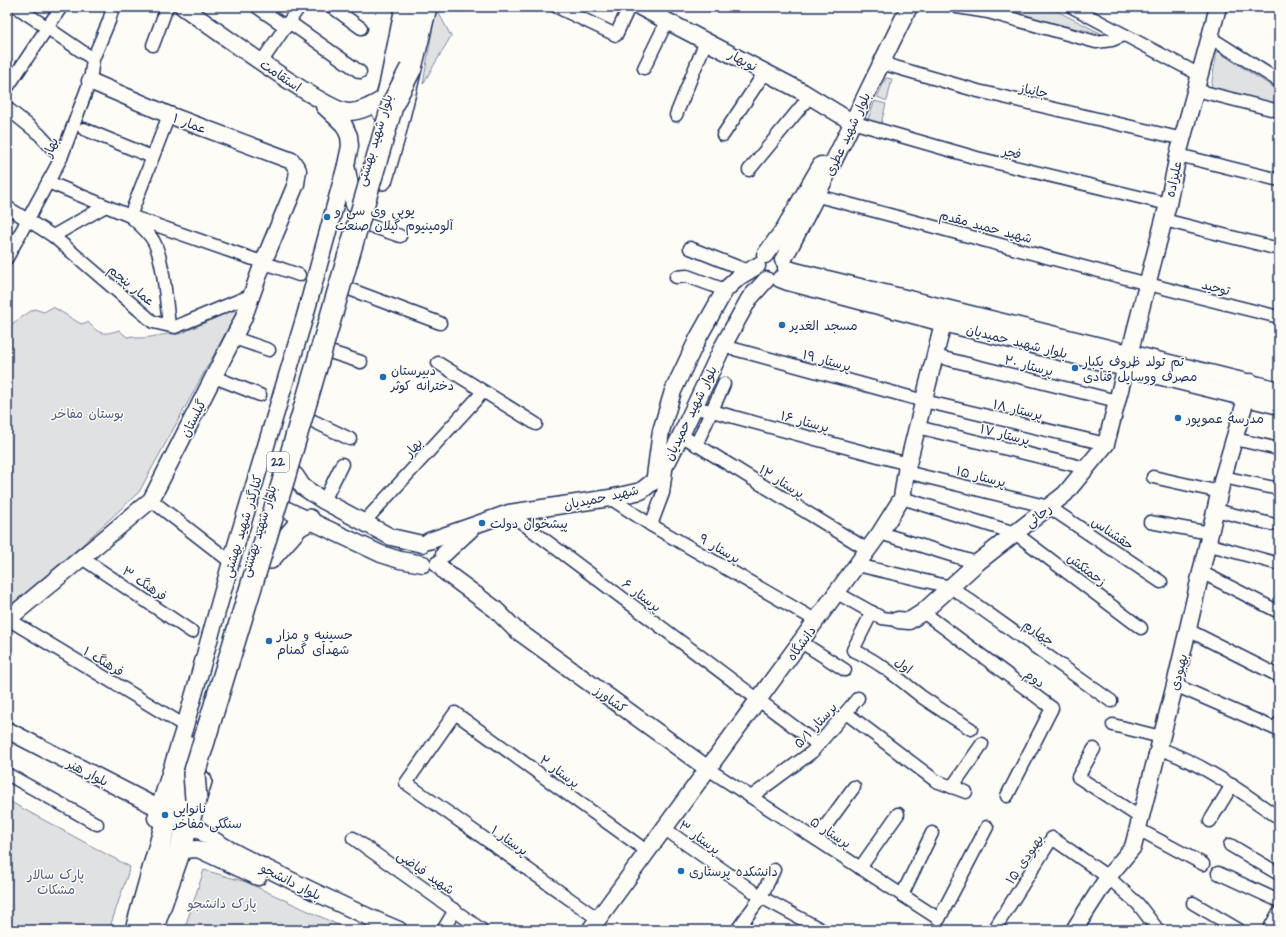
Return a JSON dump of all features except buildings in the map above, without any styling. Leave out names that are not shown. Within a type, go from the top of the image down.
[{"type":"highway","name":"بلوار شهید بهشتی","points":[[139,926],[163,816],[198,735],[276,506],[328,329],[334,290],[354,205],[387,97],[401,39],[406,7]]},
{"type":"highway","name":"بلوار شهید بهشتی","points":[[334,290],[368,225],[394,137],[426,7]]},
{"type":"highway","points":[[196,799],[194,774],[282,485],[394,104],[412,68]]},
{"type":"highway","name":"بلوار شهید بهشتی","points":[[162,899],[180,850],[270,558],[276,506],[301,482],[311,420],[330,352],[328,329]]},
{"type":"highway","points":[[270,558],[298,526],[309,520]]},
{"type":"highway","points":[[139,926],[162,899]]},
{"type":"highway","name":"22","points":[[159,930],[162,899]]},
{"type":"street","points":[[17,7],[93,59]]},
{"type":"street","points":[[7,88],[61,7]]},
{"type":"street","name":"بهار","points":[[7,258],[61,158],[90,81],[93,59],[110,21],[113,7]]},
{"type":"street","points":[[153,45],[167,7]]},
{"type":"street","name":"استقامت","points":[[183,7],[319,100],[349,112],[360,110],[387,97]]},
{"type":"street","points":[[257,7],[360,72]]},
{"type":"street","points":[[262,61],[300,7]]},
{"type":"street","points":[[332,7],[361,28]]},
{"type":"street","points":[[557,7],[616,35],[629,7]]},
{"type":"street","name":"نوبهار","points":[[640,7],[810,96],[848,120]]},
{"type":"street","name":"بلوار شهید عطری","points":[[779,271],[818,196],[848,120],[897,7]]},
{"type":"street","name":"بلوار شهید عطری","points":[[757,264],[784,229],[804,196],[881,63],[909,7]]},
{"type":"street","points":[[957,7],[988,12],[1096,42],[1112,40],[1124,34]]},
{"type":"street","points":[[1072,7],[1124,34],[1198,82],[1279,111]]},
{"type":"street","name":"علیزاده","points":[[1128,360],[1168,204],[1178,156],[1211,38],[1218,7]]},
{"type":"street","points":[[644,68],[666,21]]},
{"type":"street","points":[[1211,38],[1279,81]]},
{"type":"street","points":[[676,115],[706,41]]},
{"type":"street","name":"جانباز","points":[[881,63],[978,90],[1183,139]]},
{"type":"street","points":[[723,135],[765,72]]},
{"type":"street","name":"عمار ۱","points":[[90,81],[169,115],[292,161]]},
{"type":"street","points":[[749,170],[810,96]]},
{"type":"street","name":"کنارگذر شهید بهشتی","points":[[163,816],[185,726],[230,562],[334,290],[346,165],[350,146],[349,136],[344,125],[319,100]]},
{"type":"street","points":[[7,108],[39,134],[61,158]]},
{"type":"street","points":[[130,216],[169,115]]},
{"type":"street","name":"فجر","points":[[848,120],[977,158],[1168,204]]},
{"type":"street","points":[[84,129],[152,157]]},
{"type":"street","points":[[1178,156],[1279,180]]},
{"type":"street","name":"گیلستان","points":[[8,619],[151,500],[234,338],[252,295],[263,263],[296,184],[298,170],[292,161]]},
{"type":"street","points":[[346,165],[354,205]]},
{"type":"street","points":[[48,182],[130,216],[299,275]]},
{"type":"street","name":"شهید حمید مقدم","points":[[818,196],[964,234],[1146,285]]},
{"type":"street","points":[[53,236],[104,206]]},
{"type":"street","name":"عمار پنجم","points":[[7,207],[53,236],[153,322],[175,326],[252,295]]},
{"type":"street","points":[[130,216],[154,241],[160,261],[169,325]]},
{"type":"street","points":[[1164,220],[1279,248]]},
{"type":"street","points":[[368,225],[400,236]]},
{"type":"street","points":[[690,248],[757,264],[776,254],[779,271],[760,275],[757,264]]},
{"type":"street","name":"بلوار شهید حمیدیان","points":[[655,480],[661,431],[673,391],[698,338],[725,290],[738,277],[757,264]]},
{"type":"street","name":"بلوار شهید حمیدیان","points":[[779,271],[788,282],[943,323],[1000,330]]},
{"type":"street","name":"بلوار شهید حمیدیان","points":[[655,480],[668,461],[681,436],[722,346],[749,299],[779,271],[799,272],[1000,330],[1128,360],[1251,382],[1279,390]]},
{"type":"street","points":[[676,277],[687,276],[725,290]]},
{"type":"street","name":"توحید","points":[[1146,285],[1279,317]]},
{"type":"street","points":[[334,290],[440,323]]},
{"type":"street","name":"دانشگاه","points":[[594,925],[837,593],[880,533],[902,498],[907,468],[943,323]]},
{"type":"street","points":[[234,338],[269,350]]},
{"type":"street","name":"پرستار ۱۹","points":[[722,346],[924,401]]},
{"type":"street","points":[[330,352],[360,362]]},
{"type":"street","name":"پرستار ۲۰","points":[[935,356],[1117,401]]},
{"type":"street","name":"بلوار شهید حمیدیان","points":[[1128,360],[1246,398],[1279,406]]},
{"type":"street","name":"رجائی","points":[[898,620],[908,621],[923,612],[977,563],[1064,494],[1106,444],[1128,360]]},
{"type":"street","points":[[438,363],[536,424]]},
{"type":"street","points":[[214,377],[260,395]]},
{"type":"street","name":"بهبودی","points":[[1074,930],[1108,877],[1133,846],[1175,684],[1221,485],[1251,382]]},
{"type":"street","points":[[696,445],[724,384]]},
{"type":"street","name":"بهار","points":[[365,522],[483,392]]},
{"type":"street","name":"پرستار ۱۸","points":[[924,401],[1106,444]]},
{"type":"street","name":"پرستار ۱۶","points":[[694,408],[712,411],[907,468]]},
{"type":"street","points":[[311,420],[350,439]]},
{"type":"street","name":"پرستار ۱۷","points":[[917,427],[1086,468]]},
{"type":"street","name":"پرستار ۱۲","points":[[681,436],[868,550]]},
{"type":"street","points":[[1235,439],[1279,449]]},
{"type":"street","points":[[651,525],[664,488],[668,461]]},
{"type":"street","points":[[324,501],[342,464]]},
{"type":"street","name":"پرستار ۱۵","points":[[907,468],[1049,507]]},
{"type":"street","points":[[1153,477],[1221,485],[1279,489]]},
{"type":"street","name":"شهید حمیدیان","points":[[429,555],[475,525],[509,513],[610,498],[640,491],[655,480]]},
{"type":"street","points":[[301,482],[324,501],[391,537],[429,555]]},
{"type":"street","points":[[301,482],[307,501],[310,504],[388,546],[429,555]]},
{"type":"street","name":"پرستار ۹","points":[[610,498],[651,525],[817,620]]},
{"type":"street","name":"زحمتکش","points":[[902,498],[1015,533],[1141,628]]},
{"type":"street","points":[[151,500],[230,562]]},
{"type":"street","points":[[276,506],[381,554],[400,560],[429,555]]},
{"type":"street","name":"حقشناس","points":[[1049,507],[1161,582]]},
{"type":"street","points":[[1215,510],[1271,524]]},
{"type":"street","name":"پرستار ۶","points":[[509,513],[812,740]]},
{"type":"street","points":[[1150,522],[1209,539],[1279,564]]},
{"type":"street","points":[[880,533],[977,563]]},
{"type":"street","name":"کشاورز","points":[[429,555],[445,572],[495,608],[515,629],[708,769]]},
{"type":"street","name":"فرهنگ ۳","points":[[82,558],[192,632]]},
{"type":"street","points":[[857,565],[951,587]]},
{"type":"street","points":[[1201,572],[1279,612]]},
{"type":"street","name":"چهارم","points":[[951,587],[1111,701]]},
{"type":"street","points":[[837,593],[882,618],[898,620]]},
{"type":"street","name":"اول","points":[[872,612],[853,650],[885,667],[923,698],[971,730]]},
{"type":"street","name":"دوم","points":[[923,612],[1052,708],[1008,796]]},
{"type":"street","name":"فرهنگ ۱","points":[[8,619],[185,726]]},
{"type":"street","points":[[1188,630],[1279,676]]},
{"type":"street","points":[[801,642],[845,670]]},
{"type":"street","points":[[1175,684],[1276,729],[1279,723]]},
{"type":"street","name":"پرستار ۵/۱","points":[[751,796],[812,752],[858,698]]},
{"type":"street","name":"پرستار ۱","points":[[455,713],[406,783],[594,925]]},
{"type":"street","name":"پرستار ۲","points":[[455,713],[648,852]]},
{"type":"street","points":[[846,713],[936,781],[966,792]]},
{"type":"street","points":[[1113,725],[1160,742],[1232,785],[1279,818]]},
{"type":"street","name":"بلوار هنر","points":[[7,730],[32,748],[163,816]]},
{"type":"street","name":"بلوار هنر","points":[[7,740],[32,748]]},
{"type":"street","points":[[952,787],[982,744]]},
{"type":"street","points":[[1094,749],[1078,777],[1139,824],[1203,864]]},
{"type":"street","name":"پرستار ۵","points":[[708,769],[939,919],[987,827]]},
{"type":"street","points":[[7,774],[97,824]]},
{"type":"street","points":[[1210,821],[1232,785]]},
{"type":"street","points":[[816,839],[854,787]]},
{"type":"street","points":[[860,868],[898,814]]},
{"type":"street","name":"بلوار دانشجو","points":[[189,821],[214,848],[339,910],[371,930]]},
{"type":"street","name":"پرستار ۳","points":[[665,829],[761,897],[822,930]]},
{"type":"street","points":[[902,895],[932,833]]},
{"type":"street","name":"شهید فیاضی","points":[[353,838],[482,930]]},
{"type":"street","name":"بهبودی ۱۵","points":[[994,930],[1052,838],[1108,877]]},
{"type":"street","points":[[1230,845],[1279,874]]},
{"type":"street","name":"بلوار دانشجو","points":[[180,850],[214,848]]},
{"type":"street","points":[[737,930],[761,897],[774,870]]},
{"type":"street","points":[[1218,873],[1279,901]]},
{"type":"street","points":[[1108,877],[1138,904],[1158,930]]},
{"type":"street","points":[[1193,903],[1239,930]]},
{"type":"street","name":"بلوار دانشجو","points":[[339,910],[399,930]]},
{"type":"street","points":[[443,930],[455,910]]},
{"type":"street","points":[[1271,930],[1279,916]]},
{"type":"green space","points":[[978,7],[1049,7],[1102,34]]},
{"type":"green space","points":[[436,8],[451,36],[423,84]]},
{"type":"green space","points":[[1217,51],[1279,91],[1279,105],[1211,87]]},
{"type":"green space","points":[[886,78],[892,79],[887,101],[877,97]]},
{"type":"green space","points":[[875,101],[886,104],[880,128],[866,124]]},
{"type":"green space","name":"بوستان مفاخر","points":[[53,307],[81,324],[88,322],[99,332],[109,333],[119,330],[127,337],[133,336],[136,338],[180,334],[232,310],[237,312],[139,492],[80,547],[7,608],[7,327],[34,309],[44,312]]},
{"type":"green space","name":"پارک سالار مشکات","points":[[7,800],[130,867],[109,930],[7,930]]},
{"type":"green space","name":"پارک دانشجو","points":[[204,870],[246,882],[349,930],[184,930]]},
{"type":"place","name":"یوپی وی سی و آلومینیوم گیلان صنعت","points":[[327,217]]},
{"type":"place","name":"مسجد الغدیر","points":[[782,325]]},
{"type":"place","name":"تم تولد ظروف یکبار مصرف ووسایل قنادی","points":[[1075,368]]},
{"type":"place","name":"دبیرستان دخترانه کوثر","points":[[383,377]]},
{"type":"place","name":"مدرسه عموپور","points":[[1178,418]]},
{"type":"place","name":"پیشخوان دولت","points":[[482,523]]},
{"type":"place","name":"حسینیه و مزار شهدای گمنام","points":[[269,641]]},
{"type":"place","name":"نانوایی سنگکی مفاخر","points":[[165,815]]},
{"type":"place","name":"دانشکده پرستاری","points":[[681,871]]}]
